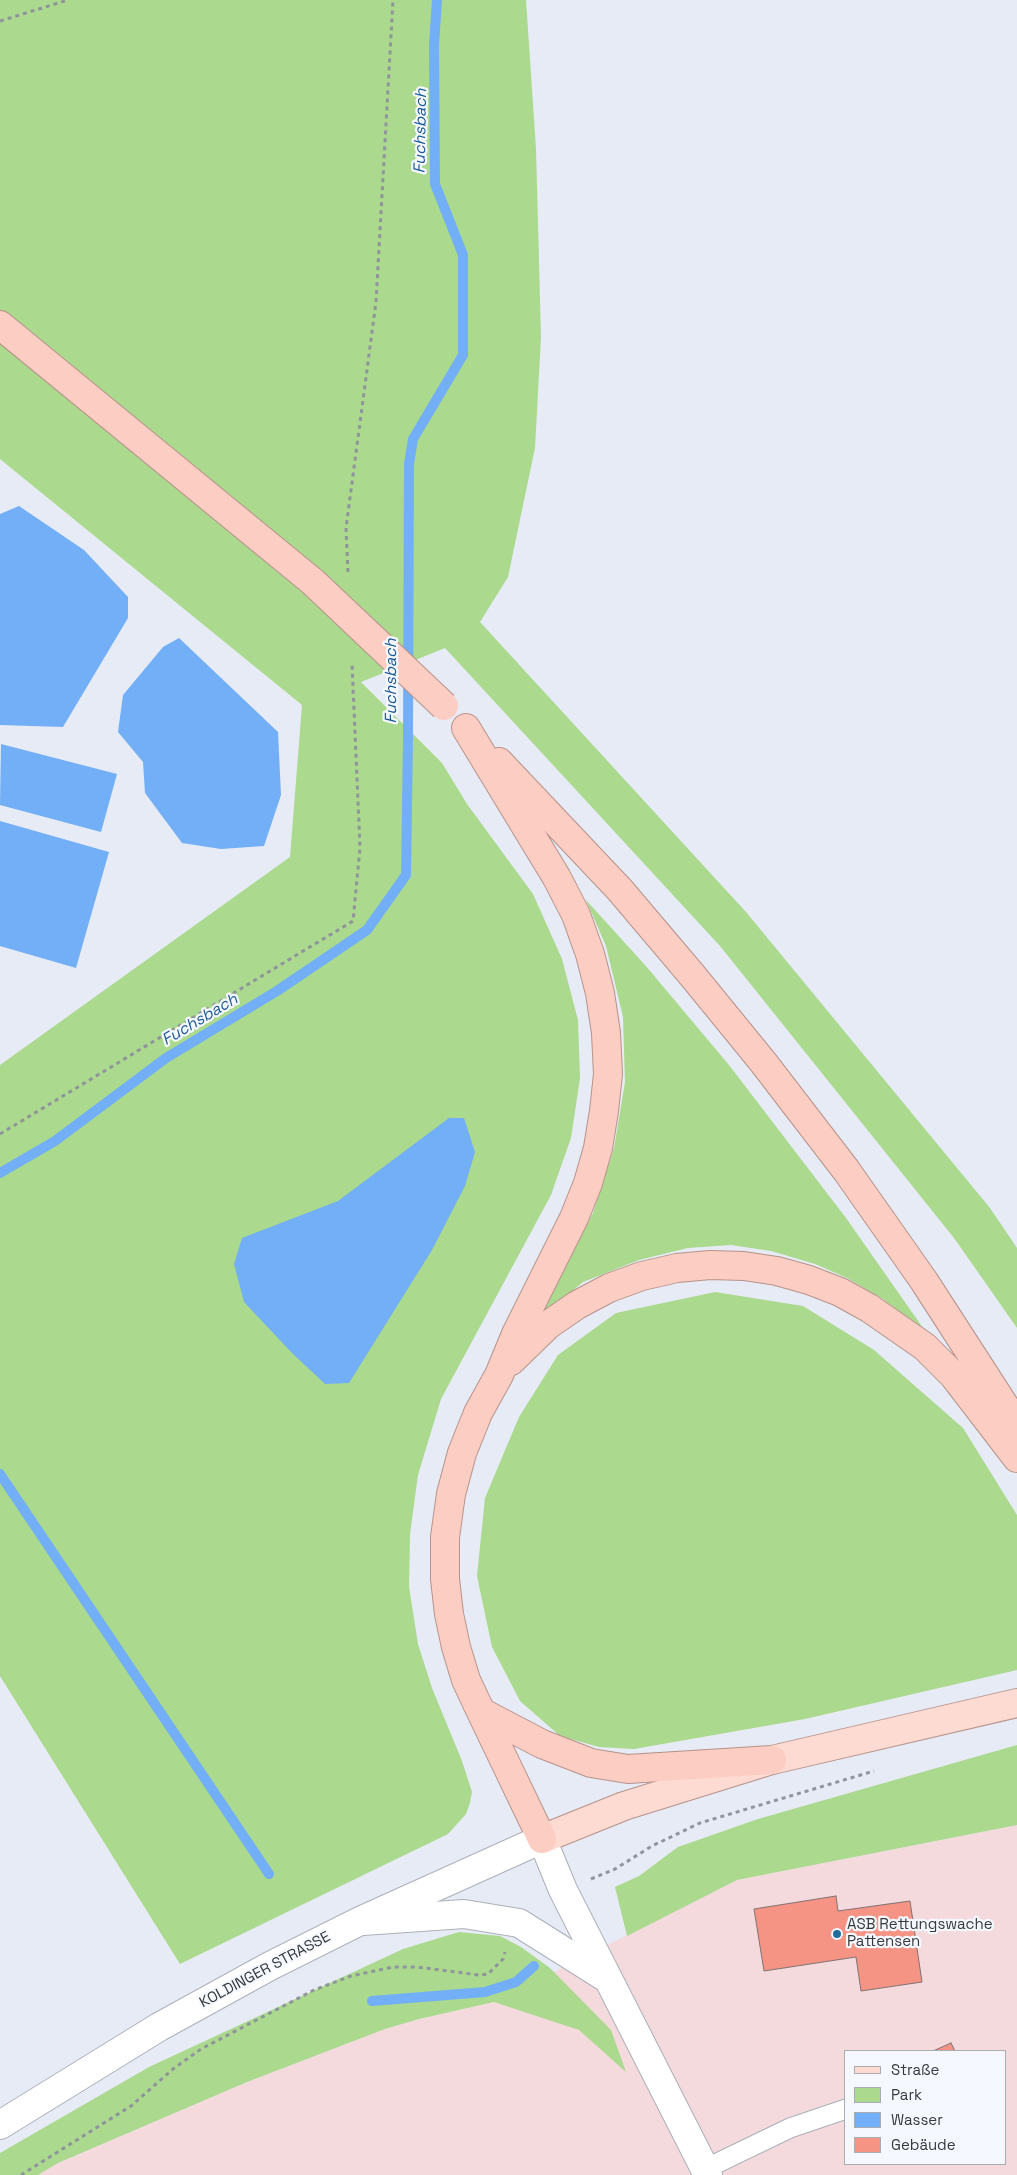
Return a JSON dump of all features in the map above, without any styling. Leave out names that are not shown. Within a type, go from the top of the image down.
[{"type":"highway","points":[[0,325],[313,582],[466,728],[620,890],[763,1062],[846,1170],[924,1281],[1017,1425]]},
{"type":"highway","points":[[466,728],[557,878],[576,915],[590,954],[600,993],[606,1033],[608,1074],[604,1111],[598,1148],[588,1183],[574,1218],[516,1334],[499,1375],[478,1413],[462,1453],[451,1494],[445,1536],[445,1579],[449,1614],[466,1680],[542,1840]]},
{"type":"highway","points":[[499,1375],[522,1349],[548,1325],[577,1305],[609,1288],[642,1276],[710,1265],[744,1266],[777,1271],[809,1280],[840,1292],[869,1308],[925,1347],[954,1376],[1017,1458]]},
{"type":"highway","points":[[481,1712],[542,1744],[591,1763],[628,1769],[772,1760]]},
{"type":"main road","points":[[542,1840],[624,1806],[772,1760],[1017,1703]]},
{"type":"street","name":"KOLDINGER STRASSE","points":[[0,2125],[159,2027],[270,1966],[360,1921],[542,1840]]},
{"type":"street","points":[[542,1840],[563,1890],[706,2172]]},
{"type":"street","points":[[360,1921],[464,1914],[519,1923],[609,1980]]},
{"type":"lane","points":[[706,2172],[790,2128],[844,2110]]},
{"type":"path","points":[[0,21],[68,0]]},
{"type":"path","points":[[348,576],[346,528],[376,302],[393,0]]},
{"type":"path","points":[[0,1134],[353,921],[360,848],[351,654]]},
{"type":"path","points":[[634,1857],[700,1823],[880,1769]]},
{"type":"path","points":[[22,2175],[131,2106],[173,2069],[201,2049],[314,1990],[351,1976],[393,1967],[417,1967],[479,1975]]},
{"type":"shaded area","points":[[1017,1825],[1017,2175],[38,2175],[58,2163],[247,2082],[385,2029],[419,2019],[494,2002],[737,1880]]},
{"type":"green space","points":[[0,0],[526,0],[536,149],[541,337],[535,448],[508,577],[480,622],[746,912],[990,1208],[1017,1248],[1017,1328],[954,1238],[720,946],[445,648],[361,682],[442,763],[467,804],[533,894],[562,959],[578,1020],[580,1078],[571,1138],[551,1195],[441,1399],[418,1475],[410,1534],[409,1587],[418,1644],[432,1688],[462,1761],[472,1792],[466,1814],[448,1834],[180,1964],[0,1676],[0,1065],[290,857],[302,705],[0,459]]},
{"type":"green space","points":[[586,900],[645,965],[729,1065],[846,1218],[928,1335],[883,1299],[847,1278],[815,1264],[771,1251],[731,1245],[688,1248],[639,1260],[583,1282],[544,1315],[539,1311],[593,1213],[614,1148],[625,1082],[623,1017],[606,946]]},
{"type":"green space","points":[[715,1292],[803,1306],[874,1350],[963,1428],[1017,1515],[1017,1670],[805,1719],[634,1749],[599,1747],[560,1736],[520,1701],[492,1647],[477,1576],[485,1498],[519,1417],[558,1355],[616,1313]]},
{"type":"green space","points":[[1017,1745],[1017,1825],[737,1880],[627,1936],[615,1887],[639,1876],[678,1847],[758,1819]]},
{"type":"green space","points":[[459,1932],[500,1936],[521,1947],[550,1968],[611,2030],[626,2072],[579,2030],[494,2002],[419,2019],[385,2029],[247,2082],[58,2163],[38,2175],[0,2175],[0,2153],[149,2067],[403,1949]]},
{"type":"water","points":[[19,506],[84,550],[128,597],[128,618],[63,727],[0,725],[0,514]]},
{"type":"water","points":[[179,638],[278,732],[281,795],[264,846],[221,849],[182,843],[145,793],[143,762],[118,732],[123,695],[163,647]]},
{"type":"water","points":[[1,744],[117,774],[101,832],[0,805]]},
{"type":"water","points":[[0,821],[109,852],[76,968],[0,946]]},
{"type":"water","points":[[449,1118],[464,1118],[475,1152],[465,1186],[432,1250],[349,1383],[325,1384],[291,1352],[244,1302],[234,1264],[242,1238],[338,1201]]},
{"type":"building","name":"ASB Rettungswache Pattensen","points":[[836,1896],[838,1911],[910,1901],[922,1982],[861,1991],[856,1957],[764,1971],[754,1909]]},
{"type":"building","points":[[951,2043],[954,2050],[935,2050]]},
{"type":"waterway","name":"Fuchsbach","points":[[0,1173],[55,1141],[166,1058],[277,991],[367,930],[406,875],[409,464],[413,439],[463,355],[463,255],[435,184],[434,45],[437,0]]},
{"type":"waterway","points":[[0,1474],[269,1874]]},
{"type":"waterway","points":[[372,2001],[485,1992],[516,1982],[534,1966]]},
{"type":"place","name":"ASB Rettungswache Pattensen","points":[[837,1934]]}]
